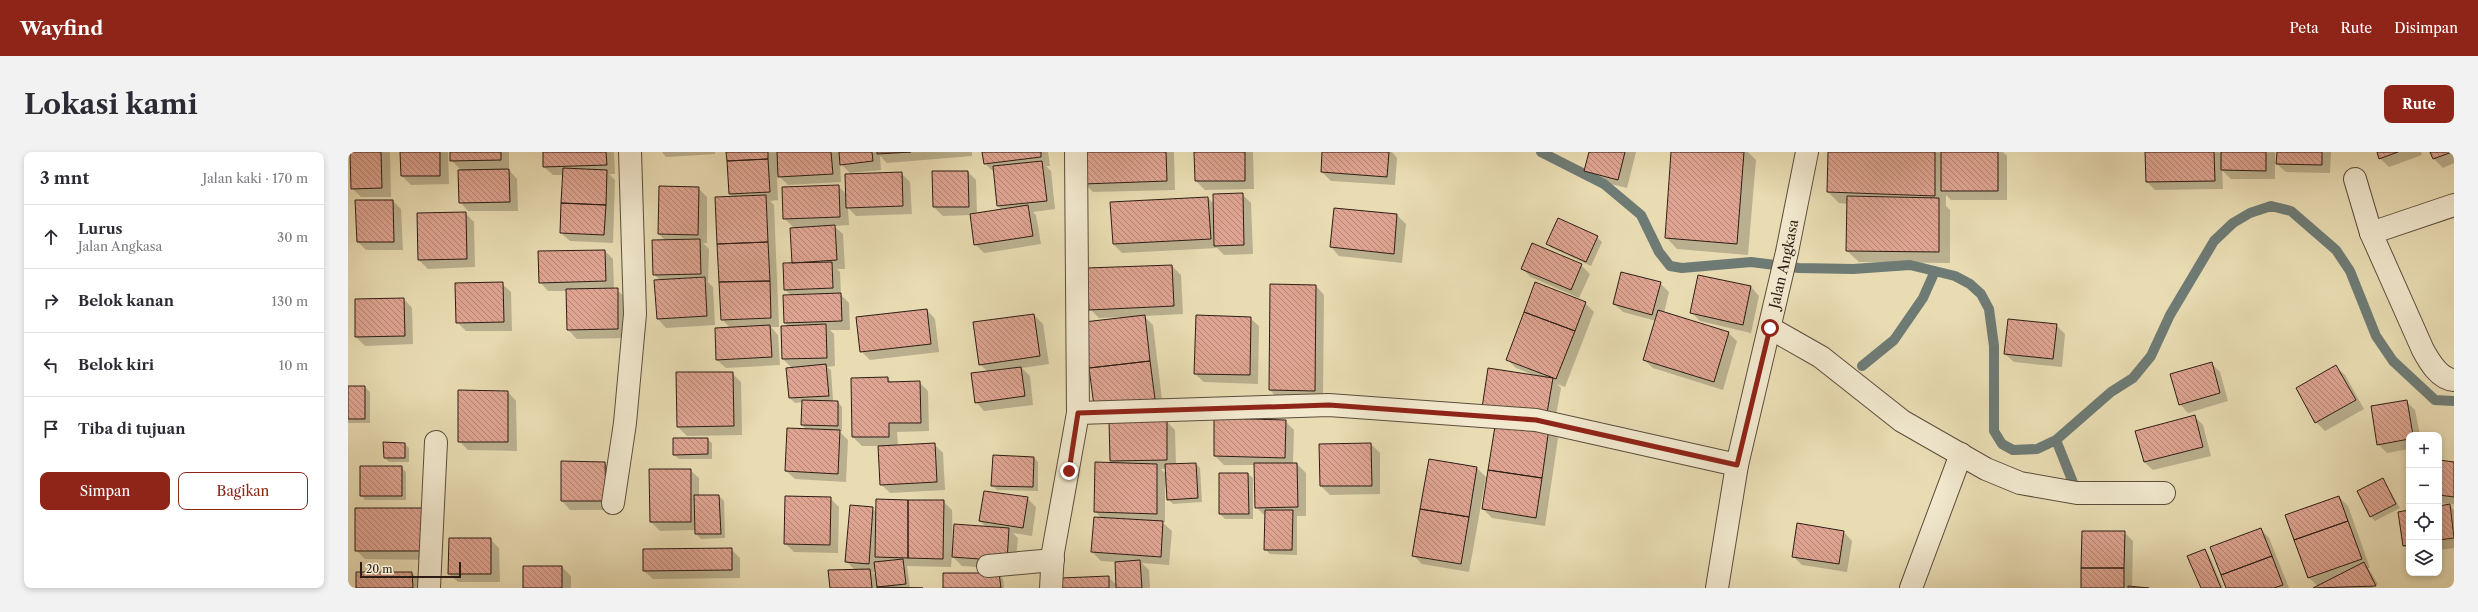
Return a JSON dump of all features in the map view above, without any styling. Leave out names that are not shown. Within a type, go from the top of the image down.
[{"type":"street","points":[[613,503],[624,429],[635,314],[630,152]]},
{"type":"street","points":[[1051,588],[1053,560],[1078,413],[1076,152]]},
{"type":"street","name":"Jalan Angkasa","points":[[1717,588],[1737,465],[1787,252],[1807,152]]},
{"type":"street","points":[[2355,179],[2371,233],[2431,365],[2441,374],[2454,380]]},
{"type":"street","points":[[2371,233],[2454,205]]},
{"type":"street","points":[[1770,328],[1821,357],[1902,421],[1986,469],[2020,483],[2077,493],[2164,493]]},
{"type":"street","points":[[1078,413],[1329,405],[1536,420],[1737,465]]},
{"type":"street","points":[[429,588],[436,442]]},
{"type":"street","points":[[1911,588],[1961,454]]},
{"type":"street","points":[[988,566],[1053,560]]},
{"type":"building","points":[[350,152],[381,152],[382,188],[351,189]]},
{"type":"building","points":[[400,152],[440,152],[440,176],[401,176]]},
{"type":"building","points":[[450,152],[501,152],[501,160],[450,161]]},
{"type":"building","points":[[543,152],[606,152],[607,165],[543,167]]},
{"type":"building","points":[[726,152],[768,152],[768,159],[727,161]]},
{"type":"building","points":[[777,152],[831,152],[833,174],[778,177]]},
{"type":"building","points":[[839,152],[872,152],[873,161],[840,165]]},
{"type":"building","points":[[877,152],[911,152],[877,154]]},
{"type":"building","points":[[982,152],[1041,152],[1041,157],[984,164]]},
{"type":"building","points":[[1082,152],[1166,152],[1167,181],[1083,184]]},
{"type":"building","points":[[1194,152],[1245,152],[1245,181],[1195,181]]},
{"type":"building","points":[[1322,152],[1389,152],[1387,177],[1321,172]]},
{"type":"building","points":[[1589,152],[1625,152],[1618,180],[1584,171]]},
{"type":"building","points":[[1671,152],[1744,152],[1737,244],[1665,238]]},
{"type":"building","points":[[1828,152],[1935,152],[1935,196],[1827,192]]},
{"type":"building","points":[[1941,152],[1998,152],[1998,191],[1941,191]]},
{"type":"building","points":[[2145,152],[2214,152],[2215,181],[2146,182]]},
{"type":"building","points":[[2221,152],[2266,152],[2266,171],[2221,170]]},
{"type":"building","points":[[2277,152],[2322,152],[2322,165],[2276,164]]},
{"type":"building","points":[[2377,152],[2398,152],[2379,159]]},
{"type":"building","points":[[2430,152],[2452,152],[2433,159]]},
{"type":"building","points":[[768,159],[770,192],[729,194],[727,161]]},
{"type":"building","points":[[1042,161],[1047,201],[997,206],[993,166]]},
{"type":"building","points":[[563,168],[607,170],[606,205],[561,203]]},
{"type":"building","points":[[509,169],[510,202],[459,203],[458,170]]},
{"type":"building","points":[[932,171],[968,171],[969,207],[933,207]]},
{"type":"building","points":[[902,172],[903,206],[846,208],[845,174]]},
{"type":"building","points":[[839,185],[840,217],[783,219],[782,187]]},
{"type":"building","points":[[659,186],[699,187],[698,235],[658,234]]},
{"type":"building","points":[[1243,193],[1244,245],[1214,246],[1213,194]]},
{"type":"building","points":[[766,195],[768,242],[717,244],[715,197]]},
{"type":"building","points":[[1847,196],[1939,198],[1939,252],[1846,251]]},
{"type":"building","points":[[1208,197],[1211,239],[1113,244],[1110,202]]},
{"type":"building","points":[[355,200],[393,200],[394,242],[357,242]]},
{"type":"building","points":[[561,203],[606,205],[604,235],[560,233]]},
{"type":"building","points":[[1028,205],[1033,236],[974,245],[970,214]]},
{"type":"building","points":[[1334,208],[1397,214],[1394,254],[1330,247]]},
{"type":"building","points":[[466,212],[467,259],[418,260],[417,213]]},
{"type":"building","points":[[1558,218],[1598,236],[1586,262],[1546,244]]},
{"type":"building","points":[[835,225],[837,260],[792,263],[790,228]]},
{"type":"building","points":[[700,239],[701,274],[653,275],[652,240]]},
{"type":"building","points":[[768,242],[770,281],[719,282],[717,244]]},
{"type":"building","points":[[1532,243],[1582,264],[1571,290],[1521,269]]},
{"type":"building","points":[[605,250],[606,281],[539,283],[538,251]]},
{"type":"building","points":[[832,262],[833,288],[784,290],[783,263]]},
{"type":"building","points":[[1172,265],[1174,306],[1089,310],[1087,268]]},
{"type":"building","points":[[1621,272],[1661,282],[1652,315],[1613,304]]},
{"type":"building","points":[[1698,275],[1751,286],[1743,325],[1690,313]]},
{"type":"building","points":[[705,277],[707,316],[657,319],[654,280]]},
{"type":"building","points":[[770,281],[771,318],[721,320],[719,282]]},
{"type":"building","points":[[503,282],[504,322],[456,323],[455,283]]},
{"type":"building","points":[[1535,282],[1586,302],[1575,331],[1524,312]]},
{"type":"building","points":[[1270,284],[1316,285],[1315,391],[1269,390]]},
{"type":"building","points":[[618,288],[618,329],[567,330],[566,289]]},
{"type":"building","points":[[841,293],[842,321],[784,323],[783,295]]},
{"type":"building","points":[[404,298],[405,336],[355,337],[355,299]]},
{"type":"building","points":[[927,309],[931,344],[860,352],[856,317]]},
{"type":"building","points":[[1658,310],[1729,332],[1714,382],[1643,360]]},
{"type":"building","points":[[1524,312],[1575,331],[1556,379],[1506,360]]},
{"type":"building","points":[[1034,314],[1040,356],[979,365],[973,322]]},
{"type":"building","points":[[1145,315],[1150,361],[1089,368],[1084,322]]},
{"type":"building","points":[[1196,315],[1251,317],[1250,375],[1194,374]]},
{"type":"building","points":[[2008,319],[2057,324],[2053,359],[2004,354]]},
{"type":"building","points":[[826,324],[827,358],[782,359],[781,326]]},
{"type":"building","points":[[770,325],[772,357],[716,360],[715,328]]},
{"type":"building","points":[[1150,361],[1155,399],[1094,406],[1089,368]]},
{"type":"building","points":[[2212,362],[2220,393],[2179,405],[2170,374]]},
{"type":"building","points":[[826,364],[829,396],[789,398],[786,368]]},
{"type":"building","points":[[2336,365],[2356,400],[2315,423],[2296,388]]},
{"type":"building","points":[[1021,367],[1025,396],[975,403],[971,373]]},
{"type":"building","points":[[1488,368],[1553,378],[1546,419],[1482,408]]},
{"type":"building","points":[[676,372],[733,372],[734,426],[677,427]]},
{"type":"building","points":[[888,377],[888,382],[920,381],[921,423],[889,423],[889,437],[852,437],[851,378]]},
{"type":"building","points":[[348,386],[365,386],[365,419],[348,419]]},
{"type":"building","points":[[458,390],[508,391],[508,442],[458,442]]},
{"type":"building","points":[[802,400],[838,401],[838,426],[801,425]]},
{"type":"building","points":[[2407,400],[2412,432],[2406,432],[2406,440],[2377,445],[2371,406]]},
{"type":"building","points":[[2195,415],[2203,447],[2144,462],[2135,431]]},
{"type":"building","points":[[1214,418],[1286,420],[1285,458],[1214,456]]},
{"type":"building","points":[[1167,420],[1167,460],[1110,461],[1109,421]]},
{"type":"building","points":[[1496,420],[1549,428],[1542,478],[1488,470]]},
{"type":"building","points":[[787,428],[840,430],[838,474],[785,471]]},
{"type":"building","points":[[673,438],[708,438],[708,454],[673,455]]},
{"type":"building","points":[[383,442],[405,443],[405,458],[384,458]]},
{"type":"building","points":[[935,443],[937,482],[880,485],[878,446]]},
{"type":"building","points":[[1371,443],[1372,486],[1320,486],[1319,444]]},
{"type":"building","points":[[993,455],[1034,457],[1033,487],[991,486]]},
{"type":"building","points":[[1429,459],[1477,467],[1469,517],[1420,509]]},
{"type":"building","points":[[2442,460],[2454,462],[2454,497],[2442,495]]},
{"type":"building","points":[[561,461],[605,462],[606,501],[561,501]]},
{"type":"building","points":[[1095,462],[1157,464],[1157,514],[1094,512]]},
{"type":"building","points":[[1196,463],[1198,498],[1167,500],[1165,464]]},
{"type":"building","points":[[1254,463],[1297,463],[1298,507],[1255,508]]},
{"type":"building","points":[[360,466],[402,466],[402,496],[360,496]]},
{"type":"building","points":[[649,469],[691,469],[691,522],[650,522]]},
{"type":"building","points":[[1488,470],[1542,478],[1536,518],[1482,509]]},
{"type":"building","points":[[1219,473],[1248,473],[1249,514],[1219,514]]},
{"type":"building","points":[[2383,478],[2396,504],[2370,517],[2357,491]]},
{"type":"building","points":[[984,491],[1028,497],[1023,528],[979,521]]},
{"type":"building","points":[[694,495],[719,495],[721,534],[695,534]]},
{"type":"building","points":[[785,496],[831,497],[830,545],[784,544]]},
{"type":"building","points":[[2339,496],[2348,521],[2294,540],[2285,515]]},
{"type":"building","points":[[876,499],[908,500],[908,558],[875,557]]},
{"type":"building","points":[[908,500],[944,500],[943,559],[908,558]]},
{"type":"building","points":[[2450,504],[2454,538],[2442,540],[2442,505]]},
{"type":"building","points":[[850,505],[873,507],[869,564],[845,562]]},
{"type":"building","points":[[355,508],[423,508],[423,551],[355,551]]},
{"type":"building","points":[[1420,509],[1469,517],[1461,564],[1412,556]]},
{"type":"building","points":[[1265,510],[1293,510],[1292,550],[1264,550]]},
{"type":"building","points":[[2406,511],[2406,546],[2403,546],[2398,512]]},
{"type":"building","points":[[1094,517],[1163,521],[1161,557],[1091,552]]},
{"type":"building","points":[[2348,521],[2362,559],[2308,578],[2294,540]]},
{"type":"building","points":[[1797,523],[1844,531],[1839,564],[1792,557]]},
{"type":"building","points":[[954,524],[1009,528],[1007,561],[952,557]]},
{"type":"building","points":[[2261,528],[2272,556],[2221,575],[2210,547]]},
{"type":"building","points":[[2082,531],[2125,531],[2124,568],[2081,568]]},
{"type":"building","points":[[449,538],[491,538],[491,574],[448,574]]},
{"type":"building","points":[[732,548],[732,570],[643,571],[643,549]]},
{"type":"building","points":[[2205,549],[2221,588],[2201,588],[2187,556]]},
{"type":"building","points":[[2272,556],[2283,585],[2274,588],[2226,588],[2221,575]]},
{"type":"building","points":[[903,559],[906,584],[877,587],[874,562]]},
{"type":"building","points":[[1140,560],[1142,588],[1116,588],[1115,562]]},
{"type":"building","points":[[2364,562],[2376,586],[2313,588]]},
{"type":"building","points":[[523,566],[562,566],[562,588],[523,588]]},
{"type":"building","points":[[2081,568],[2124,568],[2124,588],[2081,588]]},
{"type":"building","points":[[870,569],[872,588],[830,588],[828,570]]},
{"type":"building","points":[[356,572],[412,572],[413,588],[356,588]]},
{"type":"building","points":[[943,573],[999,573],[1001,588],[943,588]]},
{"type":"building","points":[[1109,576],[1109,588],[1061,588],[1061,578]]},
{"type":"building","points":[[2128,586],[2149,588],[2128,588]]},
{"type":"building","points":[[877,587],[923,588],[877,588]]},
{"type":"waterway","points":[[1541,152],[1604,184],[1641,215],[1659,252],[1670,266],[1682,268],[1751,262],[1799,268],[1853,269],[1910,265],[1955,276],[1970,284],[1981,294],[1989,309],[1994,346],[1994,431],[2002,444],[2013,450],[2037,449],[2056,440],[2111,392],[2133,378],[2151,356],[2170,315],[2214,241],[2233,223],[2250,213],[2271,206],[2291,211],[2336,250],[2350,271],[2376,336],[2393,361],[2435,400],[2454,401]]},
{"type":"waterway","points":[[1862,366],[1894,340],[1923,298],[1935,271]]},
{"type":"waterway","points":[[2056,440],[2074,485]]},
{"type":"route","points":[[1069,471],[1078,413],[1329,405],[1536,420],[1737,465],[1770,328]]}]
